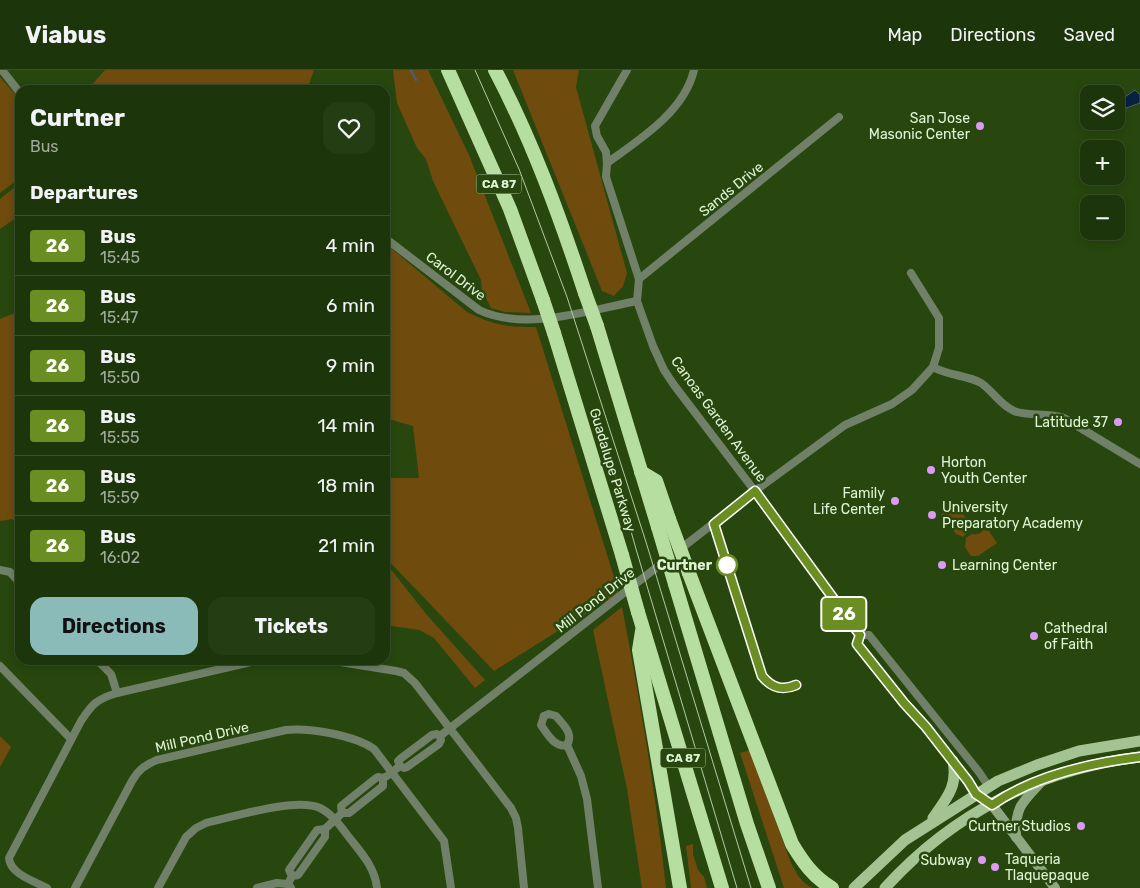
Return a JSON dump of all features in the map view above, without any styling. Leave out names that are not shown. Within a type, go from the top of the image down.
[{"type":"highway","name":"Guadalupe Parkway","points":[[448,70],[510,209],[543,300],[722,888]]},
{"type":"highway","name":"Guadalupe Parkway","points":[[495,70],[549,192],[596,326],[641,472],[664,523],[675,584],[747,824],[769,888]]},
{"type":"highway","points":[[664,523],[689,573],[792,844],[815,876],[832,888]]},
{"type":"highway","points":[[643,628],[639,650],[680,888]]},
{"type":"main road","points":[[854,888],[905,840],[989,787],[1037,765],[1079,751],[1140,741]]},
{"type":"main road","points":[[886,888],[922,851],[958,824],[1005,796],[1043,780],[1083,767],[1140,756]]},
{"type":"main road","points":[[931,822],[954,784],[955,772],[953,761]]},
{"type":"street","points":[[2,70],[15,87]]},
{"type":"street","points":[[627,70],[595,126],[597,136],[606,152],[608,163],[606,177],[639,279]]},
{"type":"street","points":[[608,163],[654,127],[675,106],[692,78],[694,70]]},
{"type":"street","name":"Sands Drive","points":[[639,279],[839,117]]},
{"type":"street","name":"Carol Drive","points":[[390,242],[479,310],[494,317],[531,320],[637,301]]},
{"type":"street","points":[[911,273],[939,318],[939,348],[933,367],[944,373],[982,384],[1004,405],[1015,411],[1062,417],[1140,464]]},
{"type":"street","name":"Canoas Garden Avenue","points":[[639,279],[637,301],[664,370],[860,635]]},
{"type":"street","name":"Mill Pond Drive","points":[[257,888],[277,883],[290,883],[289,870],[317,830],[325,829],[342,813],[341,806],[378,776],[383,778],[400,766],[406,767],[439,744],[440,736],[755,491],[845,425],[892,404],[912,390],[933,367]]},
{"type":"street","points":[[0,570],[10,572],[15,578]]},
{"type":"street","name":"Canoas Garden Avenue","points":[[860,635],[857,644],[953,761],[976,794],[992,805],[1055,888]]},
{"type":"street","name":"Canoas Garden Avenue","points":[[860,635],[869,635],[979,772],[989,787],[992,805]]},
{"type":"street","points":[[102,665],[111,674],[117,693]]},
{"type":"street","points":[[47,888],[16,871],[11,866],[9,858],[71,738],[91,706],[102,698],[117,693],[238,665]]},
{"type":"street","points":[[362,665],[404,674],[415,683],[511,808],[516,818],[524,888]]},
{"type":"street","points":[[0,666],[71,738]]},
{"type":"street","points":[[539,709],[544,716]]},
{"type":"street","points":[[544,716],[549,714],[556,716],[570,734],[567,745],[581,776],[587,799],[598,888]]},
{"type":"street","points":[[544,716],[541,724],[543,728],[556,744],[560,746],[567,745]]},
{"type":"street","name":"Mill Pond Drive","points":[[75,888],[136,774],[147,764],[157,760],[297,729],[358,740],[374,749],[444,841],[451,888]]},
{"type":"street","points":[[1016,837],[1017,811],[1043,780]]},
{"type":"street","points":[[158,888],[186,837],[196,828],[206,823],[290,805],[305,805],[319,808],[328,813],[366,858],[374,873],[377,888]]},
{"type":"shaded area","points":[[105,70],[314,70],[309,85],[92,85]]},
{"type":"shaded area","points":[[393,70],[428,70],[469,155],[531,313],[505,312],[491,308],[482,290],[481,280],[433,181],[426,159],[417,148],[397,103]]},
{"type":"shaded area","points":[[513,70],[579,70],[576,87],[627,273],[623,286],[614,296],[602,291]]},
{"type":"shaded area","points":[[0,77],[15,94],[15,182],[0,193]]},
{"type":"shaded area","points":[[15,187],[15,218],[0,229],[0,199]]},
{"type":"shaded area","points":[[390,247],[467,312],[500,324],[536,327],[619,593],[494,671],[390,562],[390,478],[419,478],[413,426],[390,419]]},
{"type":"shaded area","points":[[15,313],[15,522],[12,519],[0,521],[0,319]]},
{"type":"shaded area","points":[[952,507],[958,508],[970,523],[969,531],[963,537],[956,534],[941,514]]},
{"type":"shaded area","points":[[983,530],[989,531],[997,543],[978,556],[971,556],[965,547],[966,538]]},
{"type":"shaded area","points":[[390,568],[427,615],[485,680],[475,688],[434,638],[419,630],[390,626]]},
{"type":"shaded area","points":[[622,607],[647,748],[666,888],[642,888],[627,789],[593,630]]},
{"type":"shaded area","points":[[0,736],[11,747],[0,767]]},
{"type":"shaded area","points":[[750,750],[791,863],[802,881],[813,888],[784,888],[740,753]]},
{"type":"shaded area","points":[[693,844],[693,854],[698,870],[704,877],[707,888],[691,888],[686,846]]},
{"type":"water","points":[[1135,90],[1140,95],[1140,103],[1126,108],[1125,119],[1125,97]]},
{"type":"waterway","points":[[411,70],[416,80]]},
{"type":"tram line","points":[[475,70],[519,169],[567,297],[646,542],[751,888]]},
{"type":"tram line","points":[[606,442],[737,888]]},
{"type":"bus line","name":"26","points":[[796,685],[788,688],[779,688],[767,683],[762,676],[714,524],[755,491],[860,635],[857,644],[904,703],[926,727],[976,794],[992,805],[1005,796],[1043,780],[1083,767],[1140,757]]},
{"type":"place","name":"San Jose Masonic Center","points":[[980,126]]},
{"type":"place","name":"Latitude 37","points":[[1118,422]]},
{"type":"place","name":"Horton Youth Center","points":[[931,470]]},
{"type":"place","name":"Family Life Center","points":[[895,501]]},
{"type":"place","name":"University Preparatory Academy","points":[[932,515]]},
{"type":"place","name":"Curtner","points":[[727,565]]},
{"type":"place","name":"Learning Center","points":[[942,565]]},
{"type":"place","name":"Cathedral of Faith","points":[[1034,636]]},
{"type":"place","name":"Curtner Studios","points":[[1081,826]]},
{"type":"place","name":"Subway","points":[[982,860]]},
{"type":"place","name":"Taqueria Tlaquepaque","points":[[995,867]]}]
